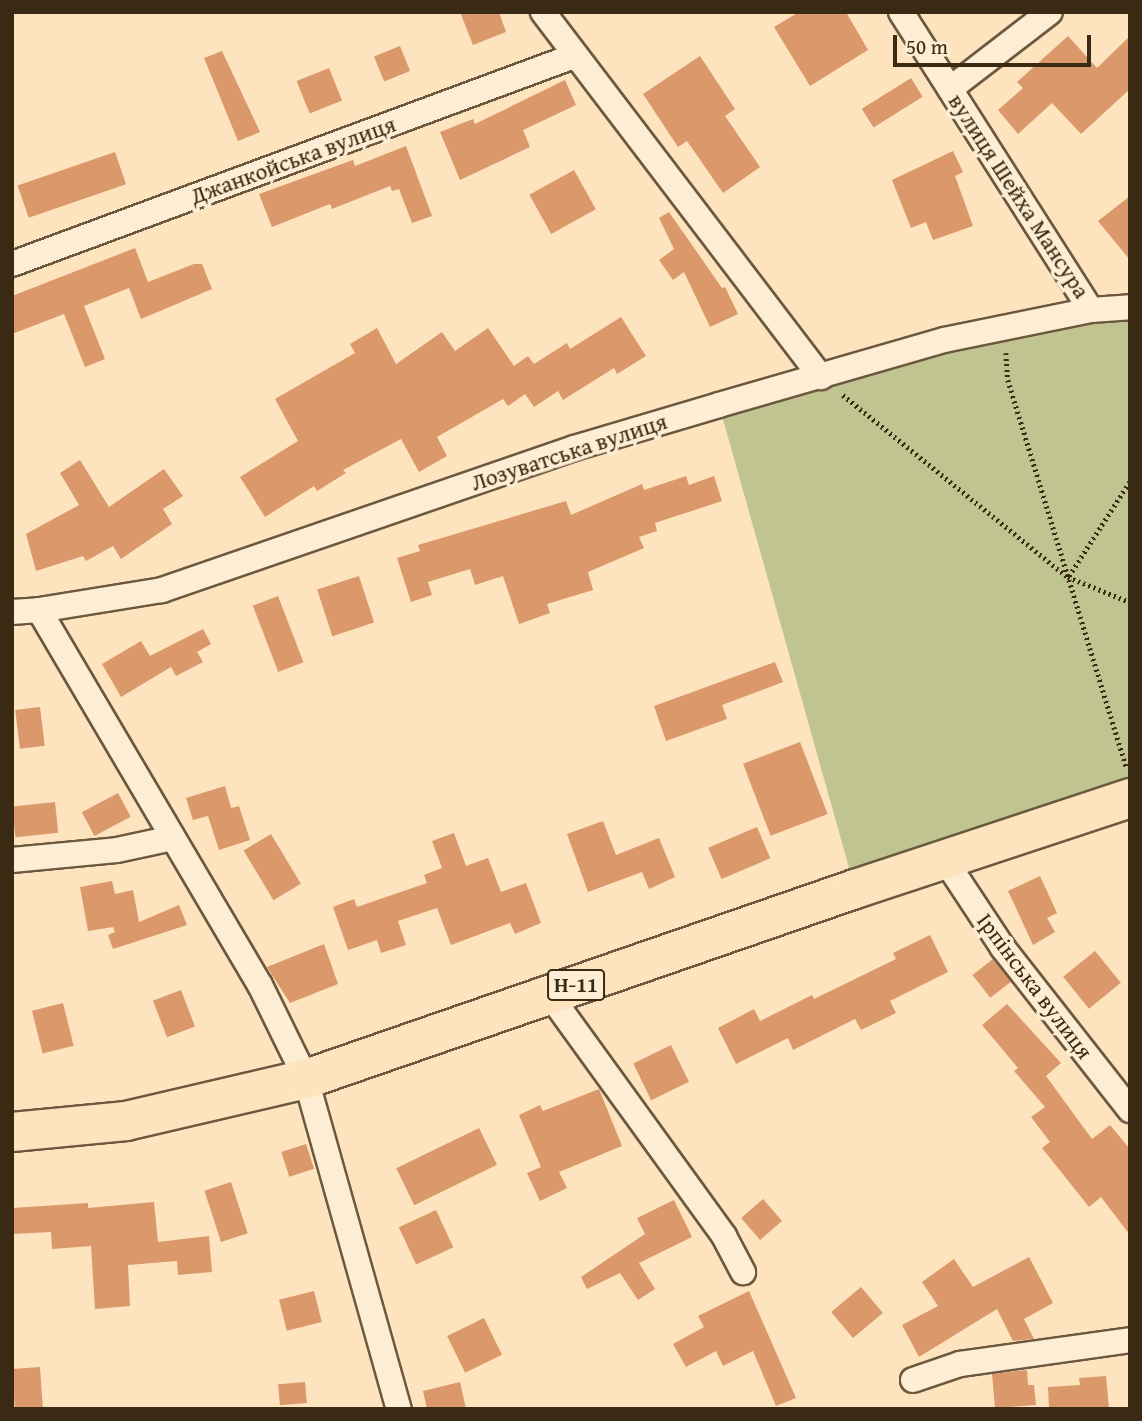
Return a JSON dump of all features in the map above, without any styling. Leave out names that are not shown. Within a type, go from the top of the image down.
[{"type":"main road","name":"Н-11","points":[[12,1132],[126,1121],[306,1079],[1130,798]]},
{"type":"street","points":[[543,12],[821,377]]},
{"type":"street","name":"вулиця Шейха Мансура","points":[[901,12],[1091,310]]},
{"type":"street","points":[[950,89],[1050,12]]},
{"type":"street","name":"Джанкойська вулиця","points":[[12,264],[575,56]]},
{"type":"street","name":"Лозуватська вулиця","points":[[12,611],[39,610],[162,590],[574,448],[944,341],[1091,310],[1130,307]]},
{"type":"street","points":[[39,610],[260,985],[306,1079],[399,1409]]},
{"type":"street","points":[[12,860],[117,850],[173,838]]},
{"type":"street","name":"Ірпінська вулиця","points":[[944,860],[1003,948],[1130,1110]]},
{"type":"street","points":[[549,994],[724,1236],[743,1272]]},
{"type":"street","points":[[913,1380],[960,1364],[1130,1340]]},
{"type":"path","points":[[1014,327],[1006,353],[1009,380],[1130,778]]},
{"type":"path","points":[[821,377],[1068,577],[1130,602]]},
{"type":"path","points":[[1068,577],[1130,481]]},
{"type":"green space","points":[[1130,307],[1130,798],[855,889],[719,405]]},
{"type":"building","points":[[460,12],[499,12],[506,32],[473,45]]},
{"type":"building","points":[[799,12],[846,12],[868,50],[810,86],[774,27]]},
{"type":"building","points":[[1068,36],[1097,68],[1130,36],[1130,89],[1081,134],[1052,103],[1018,134],[998,110],[1023,88],[1017,82]]},
{"type":"building","points":[[400,46],[410,71],[384,82],[374,56]]},
{"type":"building","points":[[222,51],[260,132],[238,141],[204,58]]},
{"type":"building","points":[[700,56],[735,109],[725,116],[760,167],[723,193],[687,141],[678,147],[643,94]]},
{"type":"building","points":[[329,68],[342,100],[310,114],[297,81]]},
{"type":"building","points":[[911,78],[923,97],[873,127],[862,109]]},
{"type":"building","points":[[565,80],[576,105],[523,130],[530,147],[460,180],[440,132],[473,119],[475,124]]},
{"type":"building","points":[[406,146],[432,216],[412,223],[399,189],[392,191],[390,186],[332,209],[330,204],[272,227],[259,194],[353,160],[355,166]]},
{"type":"building","points":[[953,151],[963,172],[955,176],[973,226],[933,240],[926,222],[911,228],[892,180]]},
{"type":"building","points":[[115,152],[126,184],[29,218],[18,186]]},
{"type":"building","points":[[574,170],[596,209],[551,234],[529,195]]},
{"type":"building","points":[[1130,196],[1130,260],[1098,221]]},
{"type":"building","points":[[669,212],[722,288],[725,287],[738,314],[710,327],[684,272],[673,280],[659,260],[674,249],[659,218]]},
{"type":"building","points":[[135,248],[148,282],[194,264],[202,264],[212,289],[141,319],[129,288],[84,306],[105,359],[85,367],[64,314],[12,334],[12,296]]},
{"type":"building","points":[[621,317],[646,356],[617,374],[614,368],[563,400],[558,391],[534,407],[525,394],[508,406],[503,399],[437,437],[447,456],[419,472],[401,439],[343,470],[346,473],[317,491],[314,486],[265,517],[240,477],[298,441],[275,399],[355,353],[350,344],[377,328],[396,364],[442,332],[455,351],[488,328],[514,366],[528,356],[534,364],[567,343],[570,349]]},
{"type":"building","points":[[80,460],[109,507],[164,469],[183,496],[163,509],[172,524],[121,559],[113,546],[86,561],[83,556],[36,571],[26,534],[79,505],[60,473]]},
{"type":"building","points":[[686,476],[689,485],[714,476],[722,501],[655,523],[657,531],[639,537],[644,548],[588,572],[593,590],[547,604],[550,613],[519,624],[503,576],[475,585],[470,569],[428,582],[432,595],[411,602],[397,558],[420,551],[418,545],[566,501],[571,515],[642,484],[644,490]]},
{"type":"building","points":[[359,576],[374,623],[332,636],[317,590]]},
{"type":"building","points":[[278,596],[303,662],[278,672],[253,606]]},
{"type":"building","points":[[203,629],[211,644],[197,652],[203,662],[176,676],[171,667],[121,697],[102,664],[141,641],[150,656]]},
{"type":"building","points":[[775,662],[783,682],[722,705],[727,719],[666,741],[654,706]]},
{"type":"building","points":[[40,707],[45,746],[20,749],[15,710]]},
{"type":"building","points":[[800,742],[828,814],[771,836],[743,764]]},
{"type":"building","points":[[225,786],[231,808],[239,806],[250,840],[219,850],[208,816],[193,820],[186,798]]},
{"type":"building","points":[[118,793],[131,817],[94,836],[82,812]]},
{"type":"building","points":[[55,802],[58,833],[15,837],[12,806]]},
{"type":"building","points":[[603,821],[616,855],[659,838],[675,877],[649,889],[642,872],[588,892],[567,834]]},
{"type":"building","points":[[757,827],[770,858],[721,879],[708,848]]},
{"type":"building","points":[[454,833],[466,866],[488,858],[501,892],[526,883],[541,923],[515,934],[510,923],[451,945],[437,908],[398,921],[406,945],[381,953],[377,940],[348,950],[333,907],[354,899],[357,907],[427,883],[424,875],[442,868],[432,841]]},
{"type":"building","points":[[271,834],[301,884],[273,900],[244,850]]},
{"type":"building","points":[[1040,876],[1057,913],[1047,918],[1055,932],[1033,945],[1008,891]]},
{"type":"building","points":[[112,881],[115,894],[133,890],[139,922],[179,905],[187,925],[113,949],[108,935],[115,932],[113,927],[88,931],[80,887]]},
{"type":"building","points":[[930,935],[948,972],[890,1001],[896,1013],[861,1030],[855,1019],[793,1050],[788,1038],[736,1064],[718,1028],[754,1009],[760,1021],[812,995],[814,999],[896,959],[893,953]]},
{"type":"building","points":[[324,944],[338,984],[290,1003],[267,967]]},
{"type":"building","points":[[1095,951],[1121,983],[1089,1009],[1063,977]]},
{"type":"building","points":[[993,959],[1011,982],[990,998],[973,975]]},
{"type":"building","points":[[181,990],[195,1026],[167,1037],[153,1001]]},
{"type":"building","points":[[63,1003],[74,1046],[43,1053],[32,1011]]},
{"type":"building","points":[[1007,1004],[1061,1063],[1046,1076],[1092,1139],[1110,1125],[1130,1149],[1130,1235],[1101,1197],[1089,1207],[1042,1148],[1050,1142],[1031,1117],[1045,1107],[1014,1071],[1018,1068],[982,1025]]},
{"type":"building","points":[[671,1045],[689,1082],[651,1100],[633,1063]]},
{"type":"building","points":[[599,1089],[622,1146],[559,1172],[567,1188],[540,1201],[527,1173],[541,1167],[519,1115],[540,1105],[543,1111]]},
{"type":"building","points":[[479,1128],[497,1165],[414,1205],[396,1168]]},
{"type":"building","points":[[306,1144],[314,1169],[289,1177],[281,1152]]},
{"type":"building","points":[[231,1182],[248,1233],[221,1242],[204,1191]]},
{"type":"building","points":[[763,1199],[782,1221],[760,1240],[741,1218]]},
{"type":"building","points":[[674,1200],[692,1237],[639,1263],[655,1289],[638,1300],[620,1273],[587,1289],[581,1277],[645,1234],[637,1218]]},
{"type":"building","points":[[154,1202],[158,1242],[209,1236],[212,1272],[178,1275],[177,1261],[128,1265],[130,1306],[95,1309],[91,1246],[52,1249],[51,1232],[12,1234],[12,1208],[88,1203],[88,1208]]},
{"type":"building","points":[[436,1210],[453,1247],[416,1264],[399,1227]]},
{"type":"building","points":[[1029,1257],[1053,1303],[1024,1319],[1034,1339],[1013,1341],[997,1309],[919,1357],[902,1325],[938,1306],[922,1282],[954,1259],[973,1287]]},
{"type":"building","points":[[861,1287],[883,1313],[853,1338],[831,1312]]},
{"type":"building","points":[[314,1291],[322,1322],[287,1331],[279,1300]]},
{"type":"building","points":[[749,1291],[796,1398],[776,1406],[753,1351],[723,1366],[716,1351],[686,1367],[673,1344],[704,1327],[698,1316]]},
{"type":"building","points":[[484,1318],[502,1355],[465,1373],[447,1336]]},
{"type":"building","points":[[40,1367],[43,1409],[15,1409],[12,1369]]},
{"type":"building","points":[[1027,1370],[1028,1385],[1034,1385],[1036,1405],[995,1408],[992,1374]]},
{"type":"building","points":[[1106,1376],[1109,1409],[1049,1409],[1048,1387],[1080,1385],[1079,1378]]},
{"type":"building","points":[[305,1382],[307,1403],[280,1405],[278,1384]]},
{"type":"building","points":[[460,1382],[466,1409],[427,1409],[423,1391]]}]
